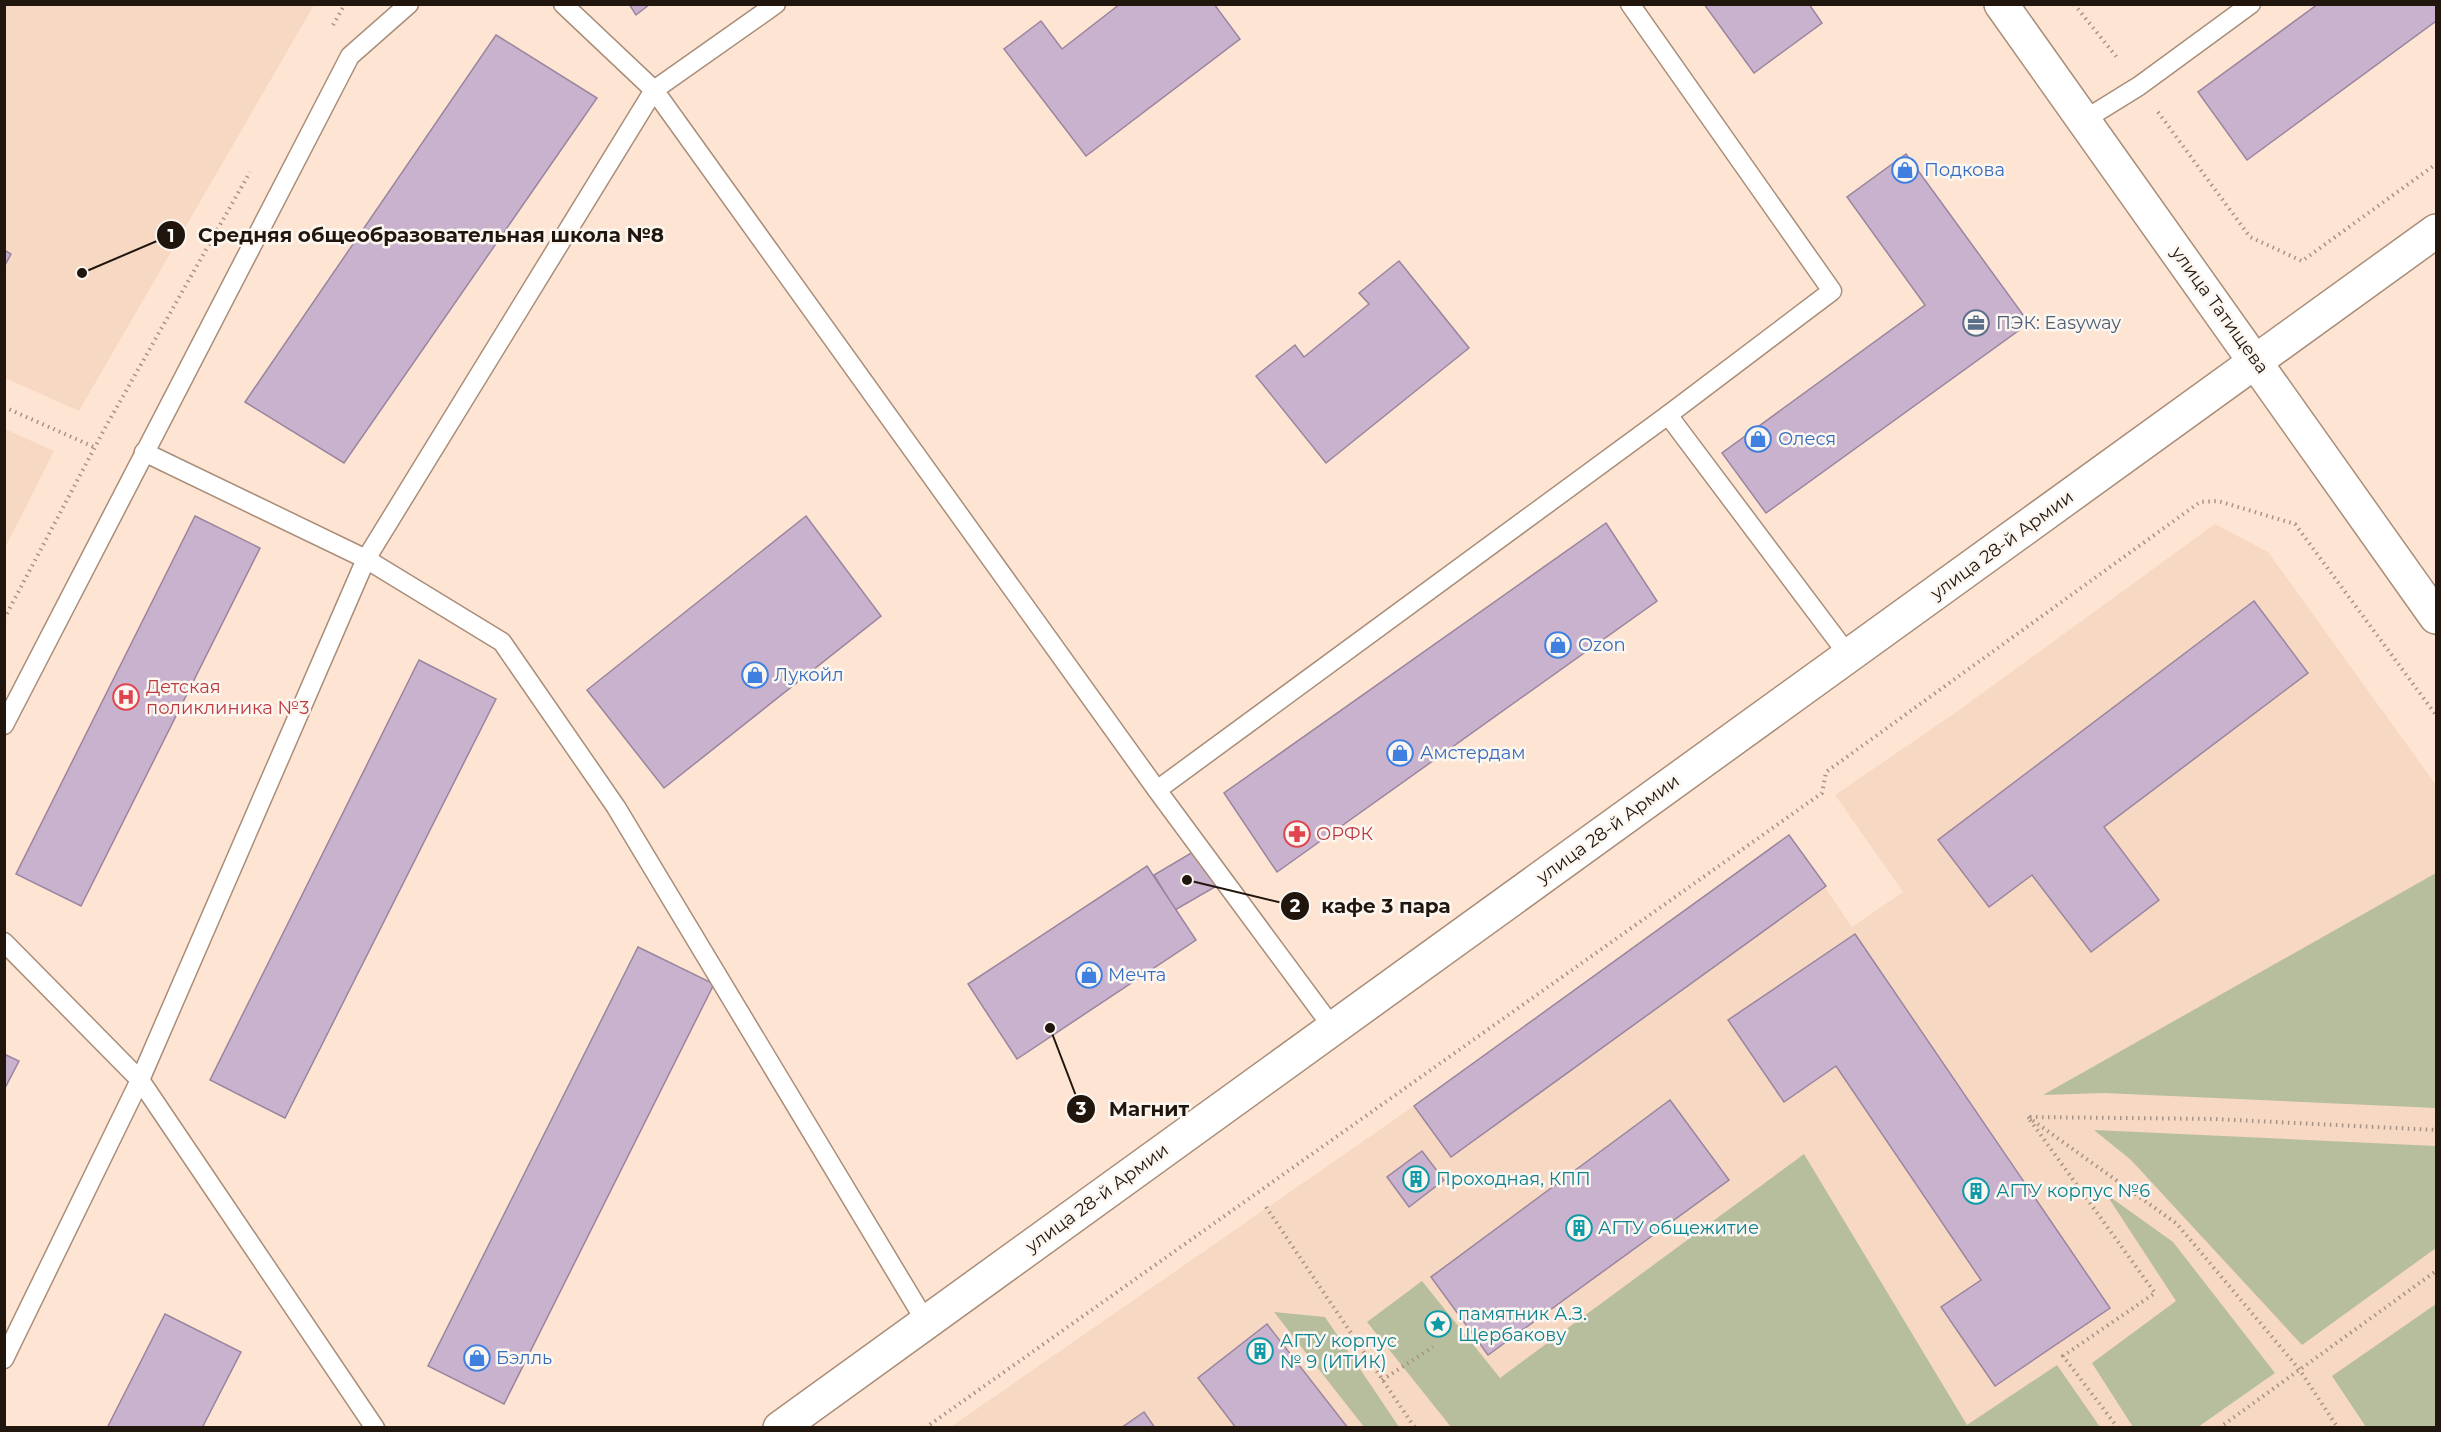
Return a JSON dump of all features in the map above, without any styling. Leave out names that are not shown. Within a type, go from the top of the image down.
[{"type":"main road","name":"улица Татищева","points":[[2001,4],[2257,361],[2436,617]]},
{"type":"main road","name":"улица 28-й Армии","points":[[780,1428],[2436,231]]},
{"type":"lane","points":[[4,725],[350,56],[409,4]]},
{"type":"lane","points":[[563,4],[654,90],[1157,790],[1333,1028]]},
{"type":"lane","points":[[4,1359],[140,1080],[366,559],[654,90],[776,4]]},
{"type":"lane","points":[[1157,790],[1668,415],[1832,291],[1630,4]]},
{"type":"lane","points":[[2084,120],[2139,86],[2251,4]]},
{"type":"lane","points":[[1668,415],[1849,656]]},
{"type":"lane","points":[[144,452],[366,559],[502,642],[616,807],[926,1322]]},
{"type":"lane","points":[[4,942],[140,1080],[375,1428]]},
{"type":"path","points":[[327,35],[345,4]]},
{"type":"path","points":[[2074,4],[2139,86],[2250,237],[2302,261],[2436,164]]},
{"type":"path","points":[[4,619],[94,447],[251,170]]},
{"type":"path","points":[[4,407],[94,447]]},
{"type":"path","points":[[925,1428],[1822,793],[1826,772],[2200,502],[2218,501],[2295,524],[2436,715]]},
{"type":"path","points":[[2028,1117],[2215,1119],[2436,1130]]},
{"type":"path","points":[[2028,1117],[2177,1224],[2300,1369],[2338,1428]]},
{"type":"path","points":[[2028,1117],[2155,1293],[2063,1356],[2118,1428]]},
{"type":"path","points":[[1266,1207],[1415,1428]]},
{"type":"path","points":[[2219,1428],[2436,1271]]},
{"type":"path","points":[[1382,1380],[1433,1347]]},
{"type":"shaded area","points":[[5,5],[314,5],[79,411],[5,378]]},
{"type":"shaded area","points":[[5,429],[54,451],[5,548]]},
{"type":"shaded area","points":[[2215,524],[2268,552],[2436,785],[2436,1427],[949,1428],[1414,1106],[1789,835],[1852,927],[1903,892],[1835,795],[1955,713]]},
{"type":"green space","points":[[2436,873],[2436,1108],[2104,1093],[2043,1095]]},
{"type":"green space","points":[[2094,1130],[2436,1146],[2436,1248],[2302,1345],[2131,1160]]},
{"type":"green space","points":[[1804,1154],[1967,1425],[2057,1365],[2100,1427],[1451,1427],[1367,1322],[1422,1281],[1500,1378]]},
{"type":"green space","points":[[2106,1194],[2173,1242],[2275,1373],[2198,1427],[2133,1427],[2092,1363],[2176,1301]]},
{"type":"green space","points":[[2436,1304],[2436,1427],[2366,1427],[2332,1376]]},
{"type":"green space","points":[[1274,1312],[1325,1317],[1399,1427],[1364,1427]]},
{"type":"building","points":[[629,4],[650,4],[636,15]]},
{"type":"building","points":[[1120,4],[1214,4],[1240,39],[1086,156],[1004,49],[1041,21],[1062,49]]},
{"type":"building","points":[[1704,4],[1809,4],[1822,23],[1754,73]]},
{"type":"building","points":[[2318,4],[2436,4],[2436,21],[2247,160],[2198,92]]},
{"type":"building","points":[[496,35],[597,98],[344,463],[245,402]]},
{"type":"building","points":[[1906,154],[2029,323],[1766,513],[1722,453],[1925,305],[1847,197]]},
{"type":"building","points":[[4,250],[11,254],[4,267]]},
{"type":"building","points":[[1399,261],[1469,348],[1326,463],[1256,376],[1295,345],[1304,357],[1369,304],[1359,293]]},
{"type":"building","points":[[195,516],[260,548],[81,906],[16,874]]},
{"type":"building","points":[[806,516],[881,616],[664,788],[587,690]]},
{"type":"building","points":[[1606,523],[1657,601],[1277,872],[1224,793]]},
{"type":"building","points":[[2254,601],[2308,673],[2104,827],[2159,900],[2091,952],[2032,875],[1989,907],[1938,840]]},
{"type":"building","points":[[419,660],[496,699],[285,1118],[210,1080]]},
{"type":"building","points":[[1789,835],[1826,886],[1451,1157],[1414,1106]]},
{"type":"building","points":[[1198,849],[1220,884],[1175,910],[1154,875]]},
{"type":"building","points":[[1147,866],[1196,940],[1017,1059],[968,984]]},
{"type":"building","name":"АГТУ корпус №6","points":[[1855,934],[2110,1308],[1995,1386],[1941,1307],[1981,1280],[1836,1066],[1784,1102],[1728,1020]]},
{"type":"building","points":[[638,947],[714,984],[504,1404],[428,1366]]},
{"type":"building","points":[[4,1054],[19,1061],[4,1090]]},
{"type":"building","name":"АГТУ общежитие","points":[[1670,1100],[1729,1180],[1488,1355],[1431,1277]]},
{"type":"building","name":"Проходная, КПП","points":[[1422,1151],[1444,1180],[1409,1207],[1387,1177]]},
{"type":"building","points":[[165,1314],[241,1352],[202,1428],[107,1428]]},
{"type":"building","name":"АГТУ корпус № 9 (ИТИК)","points":[[1267,1324],[1348,1428],[1236,1428],[1198,1378]]},
{"type":"building","points":[[1144,1412],[1155,1428],[1121,1428]]},
{"type":"place","name":"Подкова","points":[[1905,170]]},
{"type":"place","name":"Средняя общеобразовательная школа №8","points":[[82,273]]},
{"type":"place","name":"ПЭК: Easyway","points":[[1976,323]]},
{"type":"place","name":"Олеся","points":[[1758,439]]},
{"type":"place","name":"Ozon","points":[[1558,645]]},
{"type":"place","name":"Лукойл","points":[[755,675]]},
{"type":"place","name":"Детская поликлиника №3","points":[[126,697]]},
{"type":"place","name":"Амстердам","points":[[1400,753]]},
{"type":"place","name":"ОРФК","points":[[1297,834]]},
{"type":"place","name":"кафе 3 пара","points":[[1187,880]]},
{"type":"place","name":"Мечта","points":[[1089,975]]},
{"type":"place","name":"Магнит","points":[[1050,1028]]},
{"type":"place","name":"Проходная, КПП","points":[[1416,1179]]},
{"type":"place","name":"АГТУ корпус №6","points":[[1976,1191]]},
{"type":"place","name":"АГТУ общежитие","points":[[1579,1228]]},
{"type":"place","name":"памятник А.З. Щербакову","points":[[1438,1324]]},
{"type":"place","name":"АГТУ корпус № 9 (ИТИК)","points":[[1260,1351]]},
{"type":"place","name":"Бэлль","points":[[477,1358]]}]
